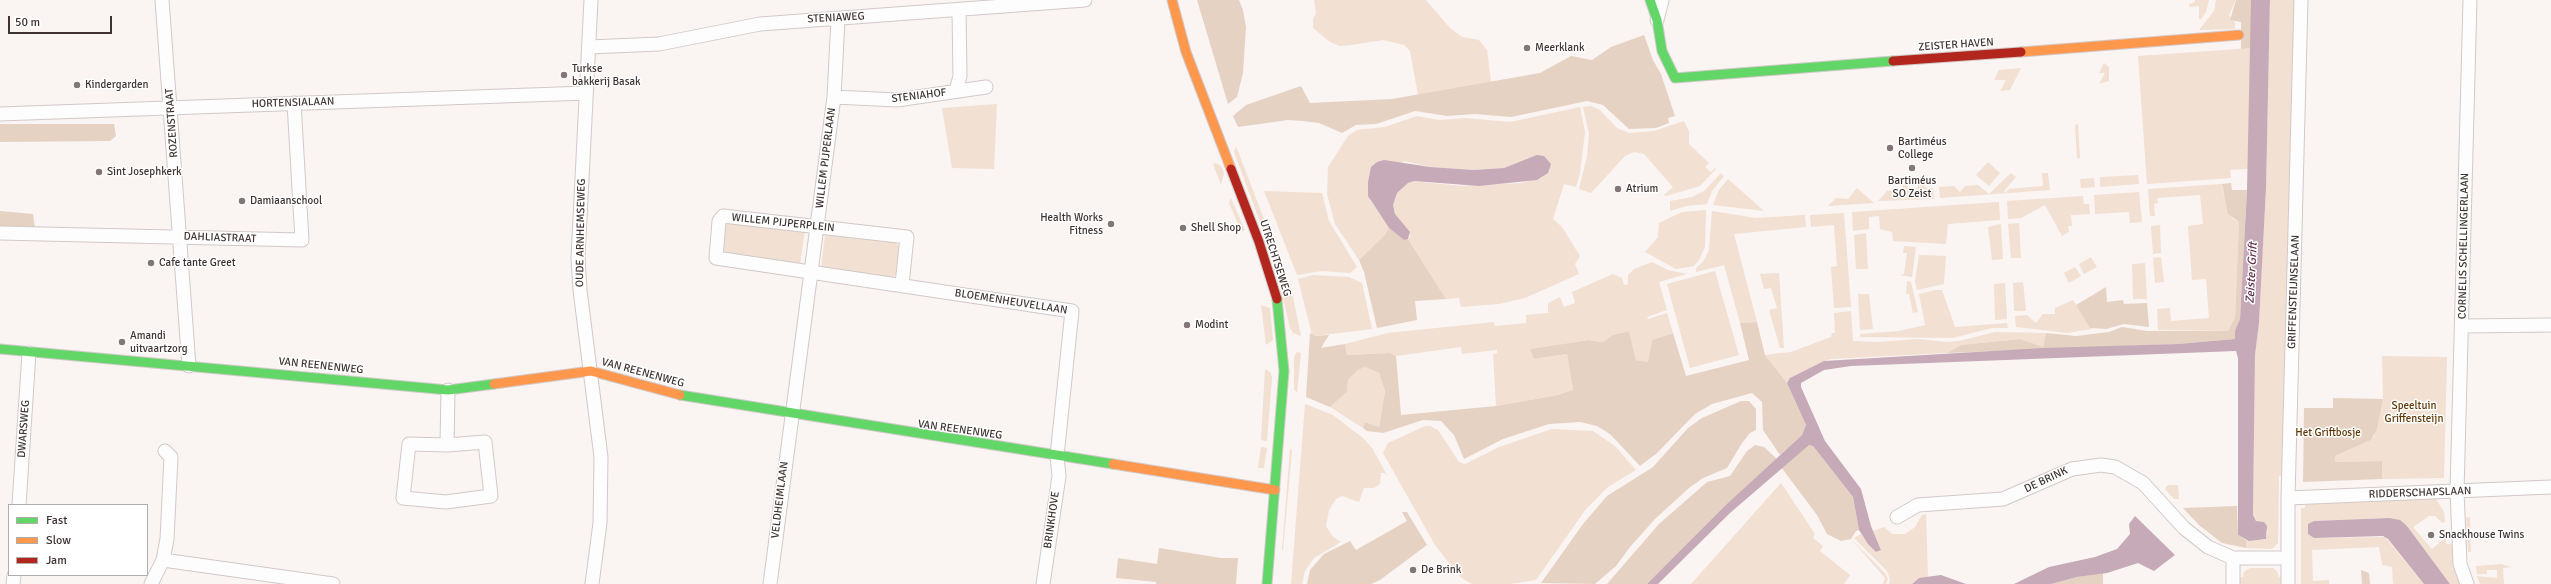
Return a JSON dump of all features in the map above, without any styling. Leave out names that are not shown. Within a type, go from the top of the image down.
[{"type":"street","name":"ROZENSTRAAT","points":[[162,0],[172,108],[178,236],[189,366]]},
{"type":"street","name":"OUDE ARNHEMSEWEG","points":[[591,0],[578,258],[580,290],[601,457],[602,493],[592,584]]},
{"type":"street","name":"STENIAWEG","points":[[589,47],[659,44],[760,24],[1085,0]]},
{"type":"street","name":"UTRECHTSEWEG","points":[[1172,0],[1189,58],[1259,242],[1277,300],[1284,371],[1276,490],[1267,584]]},
{"type":"street","points":[[1650,0],[1657,20]]},
{"type":"street","points":[[1657,20],[1662,0]]},
{"type":"street","name":"GRIFFENSTEIJNSELAAN","points":[[2288,584],[2288,498],[2301,0]]},
{"type":"street","name":"CORNELIS SCHELLINGERLAAN","points":[[2467,584],[2460,564],[2457,492],[2463,326],[2470,0]]},
{"type":"street","name":"STENIAHOF","points":[[956,91],[960,76],[960,10]]},
{"type":"street","name":"WILLEM PIJPERLAAN","points":[[790,415],[834,97],[838,19]]},
{"type":"street","name":"ZEISTER HAVEN","points":[[1657,20],[1662,52],[1675,78],[2239,35]]},
{"type":"street","name":"STENIAHOF","points":[[834,97],[897,100],[986,87]]},
{"type":"street","name":"HORTENSIALAAN","points":[[0,114],[586,93]]},
{"type":"street","name":"DAHLIASTRAAT","points":[[0,233],[302,240],[294,103]]},
{"type":"street","name":"WILLEM PIJPERPLEIN","points":[[723,216],[907,237],[902,284],[810,273],[716,258],[719,221],[723,216]]},
{"type":"street","name":"BLOEMENHEUVELLAAN","points":[[902,284],[1072,311],[1057,456]]},
{"type":"street","points":[[2463,326],[2551,325]]},
{"type":"street","name":"VAN REENENWEG","points":[[0,349],[29,353],[448,390],[591,371],[692,398],[790,415],[1276,490]]},
{"type":"street","name":"DWARSWEG","points":[[19,504],[29,353]]},
{"type":"street","points":[[447,445],[448,390]]},
{"type":"street","name":"VELDHEIMLAAN","points":[[770,584],[790,415]]},
{"type":"street","points":[[485,442],[491,496],[446,502],[403,498],[409,444],[447,445],[485,442]]},
{"type":"street","points":[[151,584],[163,560],[167,540],[171,457],[166,450]]},
{"type":"street","name":"BRINKHOVE","points":[[1043,584],[1059,476],[1057,456]]},
{"type":"street","name":"DE BRINK","points":[[1897,517],[1918,505],[2004,499],[2072,468],[2101,465],[2114,468],[2143,483],[2196,539],[2233,558],[2287,558]]},
{"type":"street","name":"RIDDERSCHAPSLAAN","points":[[2288,498],[2551,487]]},
{"type":"street","points":[[2233,558],[2233,584]]},
{"type":"street","points":[[163,560],[333,584]]},
{"type":"green space","points":[[1197,0],[1239,0],[1243,10],[1246,27],[1243,73],[1237,97],[1228,104]]},
{"type":"green space","points":[[1314,0],[1426,0],[1450,28],[1462,37],[1479,40],[1487,50],[1491,82],[1418,95],[1410,51],[1404,45],[1383,40],[1340,46],[1330,42],[1313,28],[1313,19],[1316,13]]},
{"type":"green space","points":[[2195,0],[2209,0],[2206,12],[2201,19],[2199,19],[2199,6],[2189,7],[2189,4],[2195,2]]},
{"type":"green space","points":[[2216,0],[2236,0],[2229,15],[2235,23],[2235,29],[2199,30],[2214,11]]},
{"type":"green space","points":[[2236,0],[2251,0],[2252,48],[2241,49],[2241,22],[2230,20]]},
{"type":"green space","points":[[2270,0],[2297,0],[2283,476],[2279,476],[2278,543],[2272,549],[2246,548],[2246,540],[2265,540],[2268,532],[2264,522],[2256,521],[2253,515],[2255,355],[2259,323],[2266,188]]},
{"type":"green space","points":[[1644,35],[1653,60],[1661,74],[1675,116],[1668,118],[1669,123],[1656,128],[1629,129],[1603,105],[1587,101],[1511,117],[1475,114],[1447,116],[1415,111],[1376,124],[1356,125],[1342,133],[1319,123],[1288,120],[1238,127],[1233,116],[1246,105],[1301,86],[1310,103],[1392,99],[1540,73],[1571,56],[1592,60],[1611,47]]},
{"type":"green space","points":[[2252,48],[2248,169],[2230,170],[2231,178],[2147,184],[2138,56]]},
{"type":"green space","points":[[2104,63],[2109,67],[2109,81],[2099,84],[2105,73],[2099,73]]},
{"type":"green space","points":[[2021,68],[2010,90],[2000,91],[2006,80],[1994,80],[1999,70]]},
{"type":"green space","points":[[997,104],[994,169],[952,168],[942,108]]},
{"type":"green space","points":[[1591,106],[1600,110],[1617,128],[1629,133],[1654,131],[1684,121],[1689,131],[1689,144],[1709,163],[1705,167],[1711,172],[1715,168],[1716,169],[1700,186],[1666,196],[1664,195],[1673,187],[1644,154],[1634,152],[1625,156],[1591,193],[1579,189],[1587,156],[1589,134],[1583,107]]},
{"type":"green space","points":[[1580,107],[1585,132],[1580,173],[1576,187],[1564,184],[1553,219],[1562,227],[1580,256],[1575,264],[1579,274],[1525,298],[1499,304],[1461,307],[1459,298],[1446,299],[1408,239],[1411,236],[1395,214],[1393,205],[1397,193],[1408,183],[1414,181],[1461,186],[1521,183],[1543,177],[1518,163],[1504,168],[1474,170],[1430,167],[1404,161],[1370,200],[1389,228],[1385,236],[1359,260],[1335,224],[1327,194],[1328,167],[1348,136],[1357,130],[1385,127],[1417,116],[1440,120],[1465,118],[1510,122]]},
{"type":"green space","points":[[0,124],[114,124],[116,136],[110,141],[0,142]]},
{"type":"green space","points":[[2078,124],[2080,158],[2077,159],[2075,125]]},
{"type":"green space","points":[[1236,146],[1292,292],[1301,336],[1293,333],[1290,328],[1274,260],[1234,152]]},
{"type":"green space","points":[[1988,162],[2000,173],[1989,186],[1976,175]]},
{"type":"green space","points":[[1216,163],[1221,166],[1224,173],[1221,185],[1213,164]]},
{"type":"green space","points":[[1721,173],[1724,176],[1712,191],[1707,204],[1686,206],[1670,211],[1670,201],[1692,197],[1704,191]]},
{"type":"green space","points":[[2011,173],[2016,177],[2004,191],[2005,193],[2009,189],[2043,186],[2042,173],[2048,173],[2050,190],[1940,198],[1939,187],[1954,186],[1960,192],[1965,186],[1978,185],[1989,194]]},
{"type":"green space","points":[[2138,175],[2139,184],[2100,187],[2100,177]]},
{"type":"green space","points":[[2094,178],[2095,187],[2081,188],[2080,179]]},
{"type":"green space","points":[[1728,179],[1764,211],[1713,205],[1719,190]]},
{"type":"green space","points":[[1921,182],[1927,188],[1933,188],[1934,199],[1878,201],[1887,191],[1900,190],[1905,183],[1910,190],[1916,189]]},
{"type":"green space","points":[[2231,183],[2232,190],[2247,190],[2240,319],[2235,339],[2178,344],[1947,353],[1961,345],[2020,339],[2043,347],[2046,333],[2076,336],[2109,332],[2122,327],[2147,331],[2228,331],[2235,317],[2239,222],[2228,214],[2222,184]]},
{"type":"green space","points":[[2222,184],[2223,192],[2233,219],[2239,222],[2235,317],[2228,331],[2158,330],[2157,309],[2170,308],[2171,321],[2209,318],[2206,279],[2192,280],[2188,226],[2203,224],[2200,195],[2157,198],[2158,203],[2154,204],[2155,216],[2150,216],[2148,189]]},
{"type":"green space","points":[[1857,188],[1874,203],[1828,206],[1836,198],[1848,199]]},
{"type":"green space","points":[[1264,191],[1322,193],[1329,221],[1357,267],[1350,273],[1322,271],[1297,275]]},
{"type":"green space","points":[[2139,192],[2142,222],[2130,223],[2129,212],[2095,214],[2094,195]]},
{"type":"green space","points":[[2083,196],[2084,204],[2089,204],[2090,214],[2071,215],[2072,226],[2068,226],[2069,232],[2062,236],[2045,205],[2021,218],[2008,219],[2007,201]]},
{"type":"green space","points":[[1231,198],[1245,230],[1241,231],[1229,203]]},
{"type":"green space","points":[[1999,202],[2000,220],[1948,224],[1946,244],[1893,241],[1892,232],[1880,229],[1879,216],[1869,217],[1869,229],[1853,231],[1852,212]]},
{"type":"green space","points":[[1706,210],[1705,247],[1699,260],[1694,266],[1676,269],[1645,252],[1658,237],[1659,223],[1682,212]]},
{"type":"green space","points":[[0,211],[33,214],[35,229],[0,227]]},
{"type":"green space","points":[[1712,211],[1756,218],[1805,215],[1806,227],[1734,234],[1757,322],[1740,323],[1724,265],[1696,272],[1696,268],[1703,262],[1709,250]]},
{"type":"green space","points":[[1844,213],[1851,307],[1834,308],[1831,267],[1837,266],[1834,225],[1811,227],[1810,215]]},
{"type":"green space","points":[[730,222],[805,230],[800,264],[726,254],[722,251],[725,224]]},
{"type":"green space","points":[[2019,223],[2021,258],[2011,258],[2008,224]]},
{"type":"green space","points":[[2001,224],[2003,259],[1992,260],[1988,227]]},
{"type":"green space","points":[[2160,225],[2161,253],[2153,254],[2151,226]]},
{"type":"green space","points":[[1389,228],[1404,240],[1408,239],[1446,299],[1415,301],[1417,320],[1377,328],[1364,272],[1359,260],[1384,236]]},
{"type":"green space","points":[[1866,233],[1868,269],[1856,269],[1854,235]]},
{"type":"green space","points":[[825,235],[895,242],[900,247],[899,269],[892,279],[821,269]]},
{"type":"green space","points":[[1904,246],[1916,247],[1912,277],[1900,275],[1904,274],[1907,253],[1903,253]]},
{"type":"green space","points":[[1919,255],[1946,256],[1944,284],[1917,290],[1915,281]]},
{"type":"green space","points":[[2091,257],[2097,267],[2084,274],[2079,264]]},
{"type":"green space","points":[[2161,257],[2164,282],[2155,283],[2153,258]]},
{"type":"green space","points":[[1652,262],[1668,270],[1687,274],[1659,282],[1667,310],[1647,317],[1648,319],[1667,313],[1673,333],[1652,340],[1648,362],[1636,360],[1629,331],[1613,335],[1602,342],[1589,340],[1531,349],[1534,359],[1567,354],[1573,390],[1558,395],[1496,406],[1493,354],[1497,353],[1497,350],[1462,354],[1461,347],[1396,356],[1390,353],[1347,355],[1345,344],[1388,333],[1494,322],[1495,326],[1526,323],[1526,315],[1548,313],[1548,303],[1560,297],[1564,307],[1575,303],[1572,292],[1613,274],[1622,278],[1624,285],[1628,284],[1628,275],[1634,269]]},
{"type":"green space","points":[[2145,263],[2147,299],[2133,299],[2132,264]]},
{"type":"green space","points":[[2075,267],[2081,276],[2069,283],[2064,273]]},
{"type":"green space","points":[[1715,271],[1739,355],[1690,368],[1667,284]]},
{"type":"green space","points":[[1779,273],[1784,348],[1780,348],[1769,310],[1777,308],[1771,288],[1764,289],[1760,274]]},
{"type":"green space","points":[[1313,275],[1349,277],[1362,283],[1372,329],[1315,336],[1312,335],[1298,279]]},
{"type":"green space","points":[[1907,281],[1911,282],[1918,312],[1913,313],[1909,294],[1906,294]]},
{"type":"green space","points":[[2023,282],[2026,311],[2014,311],[2013,283]]},
{"type":"green space","points":[[2005,283],[2007,319],[1995,320],[1994,284]]},
{"type":"green space","points":[[2106,287],[2107,302],[2123,300],[2124,304],[2147,303],[2149,327],[2124,324],[2106,329],[2090,328],[2076,305]]},
{"type":"green space","points":[[1942,290],[1955,327],[2007,323],[2008,328],[1992,328],[1953,338],[1860,337],[1860,334],[1899,331],[1925,325],[1919,294]]},
{"type":"green space","points":[[1858,294],[1869,294],[1873,329],[1860,330]]},
{"type":"green space","points":[[2073,300],[2092,329],[2067,333],[2016,327],[2015,316],[2027,315],[2036,323],[2043,314],[2055,314],[2055,308]]},
{"type":"green space","points":[[1261,305],[1270,308],[1273,340],[1266,345]]},
{"type":"green space","points":[[1851,311],[1853,341],[1878,342],[1918,339],[1947,342],[1959,341],[1995,332],[2046,333],[2043,348],[2020,339],[1961,345],[1947,353],[1830,359],[1790,378],[1787,383],[1765,355],[1791,352],[1831,337],[1832,333],[1835,333],[1834,313]]},
{"type":"green space","points":[[1757,322],[1765,355],[1787,383],[1806,425],[1802,435],[1780,455],[1763,430],[1762,402],[1752,393],[1712,404],[1695,414],[1657,453],[1640,466],[1610,434],[1597,426],[1580,422],[1549,424],[1503,439],[1464,459],[1454,435],[1441,421],[1423,420],[1383,433],[1367,431],[1363,428],[1365,422],[1379,427],[1385,391],[1379,373],[1365,367],[1358,370],[1348,380],[1347,392],[1330,407],[1306,397],[1310,333],[1315,336],[1329,335],[1321,348],[1345,344],[1347,355],[1390,353],[1396,356],[1401,415],[1496,406],[1558,395],[1573,390],[1567,354],[1534,359],[1530,349],[1589,340],[1602,342],[1613,335],[1629,331],[1636,360],[1648,362],[1652,340],[1673,333],[1686,376],[1749,360],[1740,323]]},
{"type":"green space","points":[[1297,352],[1301,353],[1297,393],[1294,389],[1294,357]]},
{"type":"green space","name":"Speeltuin Griffensteijn","points":[[2382,356],[2447,357],[2444,478],[2382,479],[2382,461],[2335,462],[2335,456],[2371,440],[2374,436],[2383,399]]},
{"type":"green space","points":[[1365,367],[1379,373],[1385,391],[1379,427],[1365,422],[1363,428],[1330,407],[1347,392],[1348,380],[1358,370]]},
{"type":"green space","points":[[1265,369],[1271,373],[1272,378],[1267,441],[1261,440]]},
{"type":"green space","name":"Het Griftbosje","points":[[2333,398],[2383,399],[2377,429],[2371,440],[2335,456],[2335,462],[2382,461],[2382,479],[2303,482],[2304,408],[2333,408]]},
{"type":"green space","points":[[1741,401],[1749,401],[1756,409],[1756,430],[1750,433],[1742,443],[1727,468],[1703,478],[1689,488],[1655,519],[1630,547],[1616,566],[1595,584],[1541,583],[1583,524],[1607,496],[1653,467],[1688,428],[1702,418]]},
{"type":"green space","points":[[1305,404],[1333,415],[1363,438],[1372,448],[1388,477],[1385,473],[1381,473],[1380,484],[1374,488],[1364,488],[1359,502],[1342,496],[1336,499],[1329,510],[1326,526],[1333,537],[1341,542],[1314,558],[1305,571],[1302,584],[1291,584]]},
{"type":"green space","points":[[1425,426],[1430,426],[1438,430],[1459,462],[1465,464],[1499,447],[1552,429],[1593,431],[1615,446],[1636,470],[1608,487],[1586,509],[1536,580],[1510,584],[1472,584],[1460,577],[1435,545],[1383,453],[1388,443]]},
{"type":"green space","points":[[1755,445],[1764,447],[1777,459],[1647,584],[1607,584],[1659,524],[1707,482],[1730,476],[1747,451]]},
{"type":"green space","points":[[1809,445],[1813,446],[1853,497],[1859,530],[1856,531],[1851,539],[1841,541],[1827,534],[1817,515],[1781,467]]},
{"type":"green space","points":[[1261,447],[1267,448],[1264,468],[1258,468]]},
{"type":"green space","points":[[1290,449],[1292,450],[1283,551],[1282,550]]},
{"type":"green space","points":[[1781,483],[1815,534],[1813,538],[1823,546],[1820,551],[1850,575],[1844,584],[1691,584]]},
{"type":"green space","points":[[2168,485],[2178,485],[2179,499],[2174,499],[2165,489]]},
{"type":"green space","points":[[2436,499],[2444,512],[2445,522],[2442,523],[2435,516],[2429,516],[2413,527],[2432,549],[2446,537],[2446,544],[2454,544],[2456,573],[2460,584],[2450,584],[2407,526],[2389,518],[2314,521],[2314,538],[2385,537],[2424,584],[2393,584],[2392,567],[2382,565],[2379,547],[2312,550],[2313,581],[2329,580],[2329,584],[2301,584],[2301,508],[2305,508],[2305,503]]},
{"type":"green space","points":[[2237,506],[2238,535],[2246,540],[2246,548],[2222,543],[2199,525],[2183,508]]},
{"type":"green space","points":[[1402,512],[1407,512],[1427,545],[1380,580],[1371,584],[1307,584],[1310,570],[1324,554],[1350,541],[1356,550],[1407,521]]},
{"type":"green space","points":[[1926,514],[1928,577],[1919,578],[1912,584],[1889,584],[1890,579],[1887,571],[1854,538],[1861,534],[1876,552],[1881,549],[1873,531],[1884,527],[1892,534],[1905,534],[1915,527],[1922,515]]},
{"type":"green space","points":[[2470,517],[2471,552],[2468,552],[2466,518]]},
{"type":"green space","points":[[1851,539],[1885,573],[1888,579],[1886,584],[1883,584],[1885,578]]},
{"type":"green space","points":[[1159,548],[1221,558],[1238,558],[1236,584],[1156,584],[1156,582],[1116,578],[1118,558],[1157,564]]},
{"type":"green space","points":[[2501,564],[2511,567],[2503,568],[2504,584],[2480,584],[2477,576],[2497,578],[2497,570],[2487,570],[2487,574],[2477,574],[2476,566]]},
{"type":"green space","points":[[2250,568],[2273,568],[2277,571],[2279,577],[2283,577],[2283,584],[2239,584],[2239,577],[2243,577],[2244,572]]},
{"type":"green space","points":[[2361,570],[2369,573],[2370,584],[2362,584]]},
{"type":"green space","points":[[2103,573],[2103,584],[2051,584],[2077,577]]},
{"type":"water","name":"Zeister Grift","points":[[2251,0],[2270,0],[2266,188],[2259,323],[2255,355],[2253,515],[2256,521],[2264,522],[2267,526],[2266,539],[2249,541],[2238,535],[2238,358],[2236,351],[1851,366],[1824,370],[1801,383],[1801,387],[1825,441],[1861,489],[1871,526],[1881,550],[1876,552],[1868,544],[1859,530],[1853,497],[1813,446],[1809,445],[1730,513],[1658,584],[1647,584],[1727,504],[1802,435],[1806,425],[1787,383],[1790,378],[1824,361],[2043,348],[2178,344],[2235,339],[2235,331],[2240,319],[2247,190]]},
{"type":"water","points":[[1537,155],[1544,156],[1551,164],[1548,173],[1537,180],[1479,186],[1414,181],[1408,183],[1397,193],[1393,205],[1395,214],[1410,232],[1408,239],[1404,240],[1389,228],[1368,196],[1368,182],[1371,167],[1377,162],[1384,160],[1430,167],[1474,170],[1504,168]]},
{"type":"water","points":[[2135,516],[2175,555],[2154,571],[2138,563],[2107,573],[2077,577],[2051,584],[2014,584],[2049,567],[2095,557],[2117,549],[2130,534],[2129,524]]},
{"type":"water","points":[[2389,518],[2400,520],[2407,526],[2450,584],[2424,584],[2388,539],[2383,536],[2314,538],[2308,534],[2308,524],[2314,521]]},
{"type":"water","points":[[1941,575],[1966,584],[1912,584],[1919,578]]},
{"type":"traffic: fast","points":[[1650,0],[1657,20],[1662,51],[1675,78],[1893,61]]},
{"type":"traffic: fast","points":[[1267,584],[1284,371],[1277,299]]},
{"type":"traffic: fast","points":[[0,349],[448,390],[494,384]]},
{"type":"traffic: fast","points":[[680,395],[1113,464]]},
{"type":"traffic: slow","points":[[1172,0],[1186,52],[1231,169]]},
{"type":"traffic: slow","points":[[2021,52],[2239,35]]},
{"type":"traffic: slow","points":[[494,384],[591,371],[680,395]]},
{"type":"traffic: slow","points":[[1113,464],[1275,490]]},
{"type":"traffic: jam","points":[[1893,61],[2021,52]]},
{"type":"traffic: jam","points":[[1231,169],[1259,242],[1277,299]]},
{"type":"place","name":"Meerklank","points":[[1527,48]]},
{"type":"place","name":"Turkse bakkerij Basak","points":[[564,75]]},
{"type":"place","name":"Kindergarden","points":[[77,85]]},
{"type":"place","name":"Bartiméus College","points":[[1890,148]]},
{"type":"place","name":"Bartiméus SO Zeist","points":[[1912,168]]},
{"type":"place","name":"Sint Josephkerk","points":[[99,172]]},
{"type":"place","name":"Atrium","points":[[1618,189]]},
{"type":"place","name":"Damiaanschool","points":[[242,201]]},
{"type":"place","name":"Health Works Fitness","points":[[1111,224]]},
{"type":"place","name":"Shell Shop","points":[[1183,228]]},
{"type":"place","name":"Cafe tante Greet","points":[[151,263]]},
{"type":"place","name":"Modint","points":[[1187,325]]},
{"type":"place","name":"Amandi uitvaartzorg","points":[[122,342]]},
{"type":"place","name":"Snackhouse Twins","points":[[2431,535]]},
{"type":"place","name":"De Brink","points":[[1413,570]]}]
